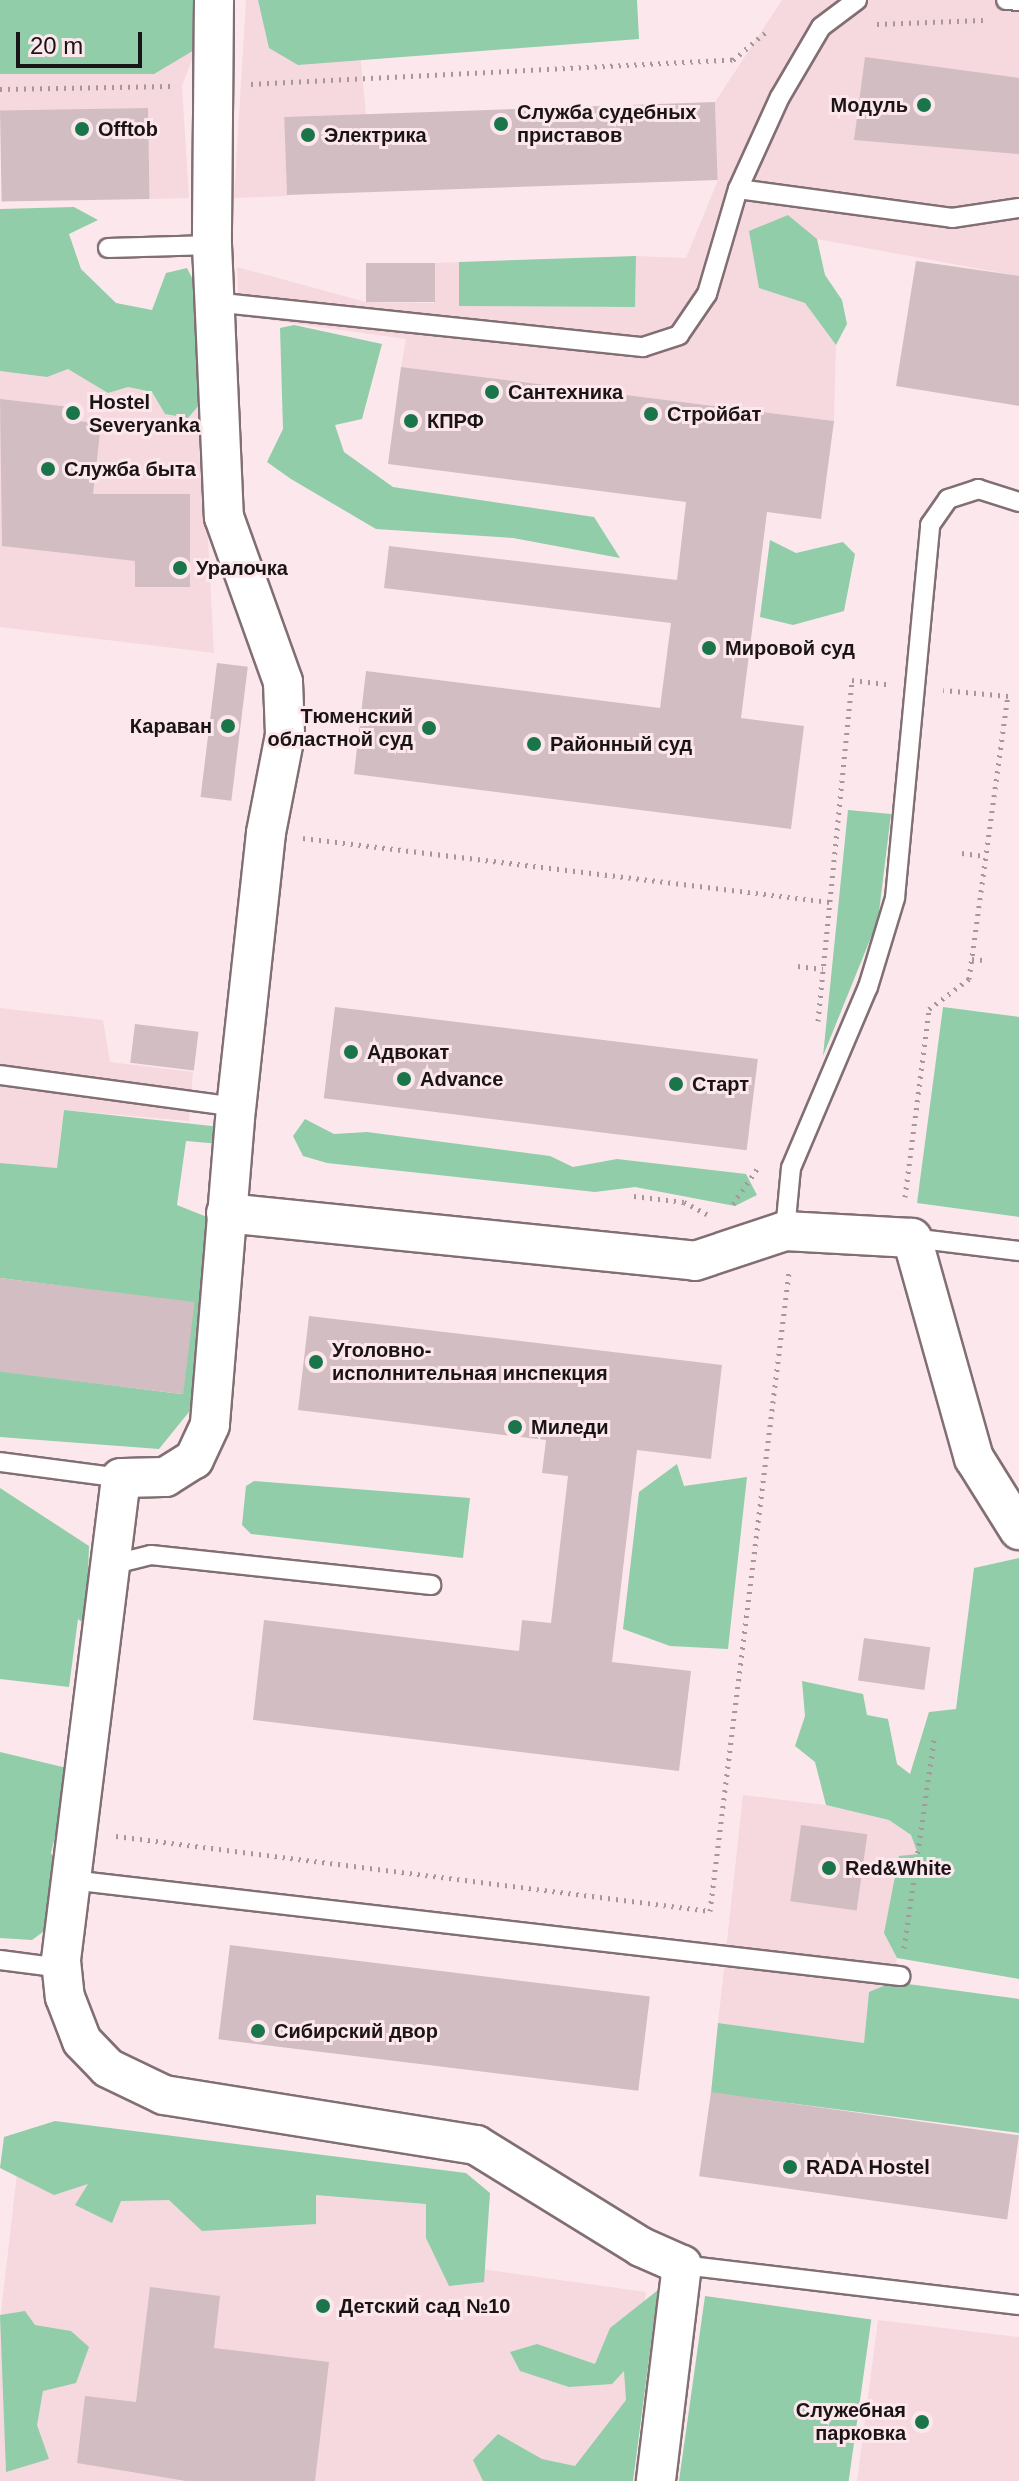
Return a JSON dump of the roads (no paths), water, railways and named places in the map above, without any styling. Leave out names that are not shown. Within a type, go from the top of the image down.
[{"type":"street","points":[[214,0],[213,302],[224,517],[283,682],[285,735],[266,833],[236,1107],[210,1425],[194,1459],[165,1477],[121,1478],[62,1968],[82,2041],[108,2068],[164,2095],[476,2145],[641,2247],[682,2265],[656,2481]]},
{"type":"street","points":[[226,1213],[695,1261],[789,1243],[827,1228],[908,1224],[974,1458],[1019,1530]]},
{"type":"lane","points":[[213,302],[643,347],[679,335],[707,294],[738,189],[821,27],[857,0]]},
{"type":"lane","points":[[1006,0],[1019,1]]},
{"type":"lane","points":[[738,189],[952,218],[1019,208]]},
{"type":"lane","points":[[108,248],[212,245]]},
{"type":"lane","points":[[789,1243],[791,1168],[868,987],[895,898],[930,525],[948,499],[978,489],[1019,502]]},
{"type":"lane","points":[[0,1075],[236,1107]]},
{"type":"lane","points":[[908,1224],[1019,1251]]},
{"type":"lane","points":[[0,1462],[121,1478]]},
{"type":"lane","points":[[111,1565],[151,1555],[431,1585]]},
{"type":"lane","points":[[71,1880],[900,1976]]},
{"type":"lane","points":[[0,1960],[62,1968]]},
{"type":"lane","points":[[682,2265],[1019,2305]]},
{"type":"place","name":"Модуль","points":[[924,105]]},
{"type":"place","name":"Служба судебных приставов","points":[[501,124]]},
{"type":"place","name":"Offtob","points":[[82,129]]},
{"type":"place","name":"Электрика","points":[[308,135]]},
{"type":"place","name":"Сантехника","points":[[492,392]]},
{"type":"place","name":"Hostel Severyanka","points":[[73,413]]},
{"type":"place","name":"Стройбат","points":[[651,414]]},
{"type":"place","name":"КПРФ","points":[[411,421]]},
{"type":"place","name":"Служба быта","points":[[48,469]]},
{"type":"place","name":"Уралочка","points":[[180,568]]},
{"type":"place","name":"Мировой суд","points":[[709,648]]},
{"type":"place","name":"Караван","points":[[228,726]]},
{"type":"place","name":"Тюменский областной суд","points":[[429,728]]},
{"type":"place","name":"Районный суд","points":[[534,744]]},
{"type":"place","name":"Адвокат","points":[[351,1052]]},
{"type":"place","name":"Advance","points":[[404,1079]]},
{"type":"place","name":"Старт","points":[[676,1084]]},
{"type":"place","name":"Уголовно- исполнительная инспекция","points":[[316,1362]]},
{"type":"place","name":"Миледи","points":[[515,1427]]},
{"type":"place","name":"Red&White","points":[[829,1868]]},
{"type":"place","name":"Сибирский двор","points":[[258,2031]]},
{"type":"place","name":"RADA Hostel","points":[[790,2167]]},
{"type":"place","name":"Детский сад №10","points":[[323,2306]]},
{"type":"place","name":"Служебная парковка","points":[[922,2422]]}]
